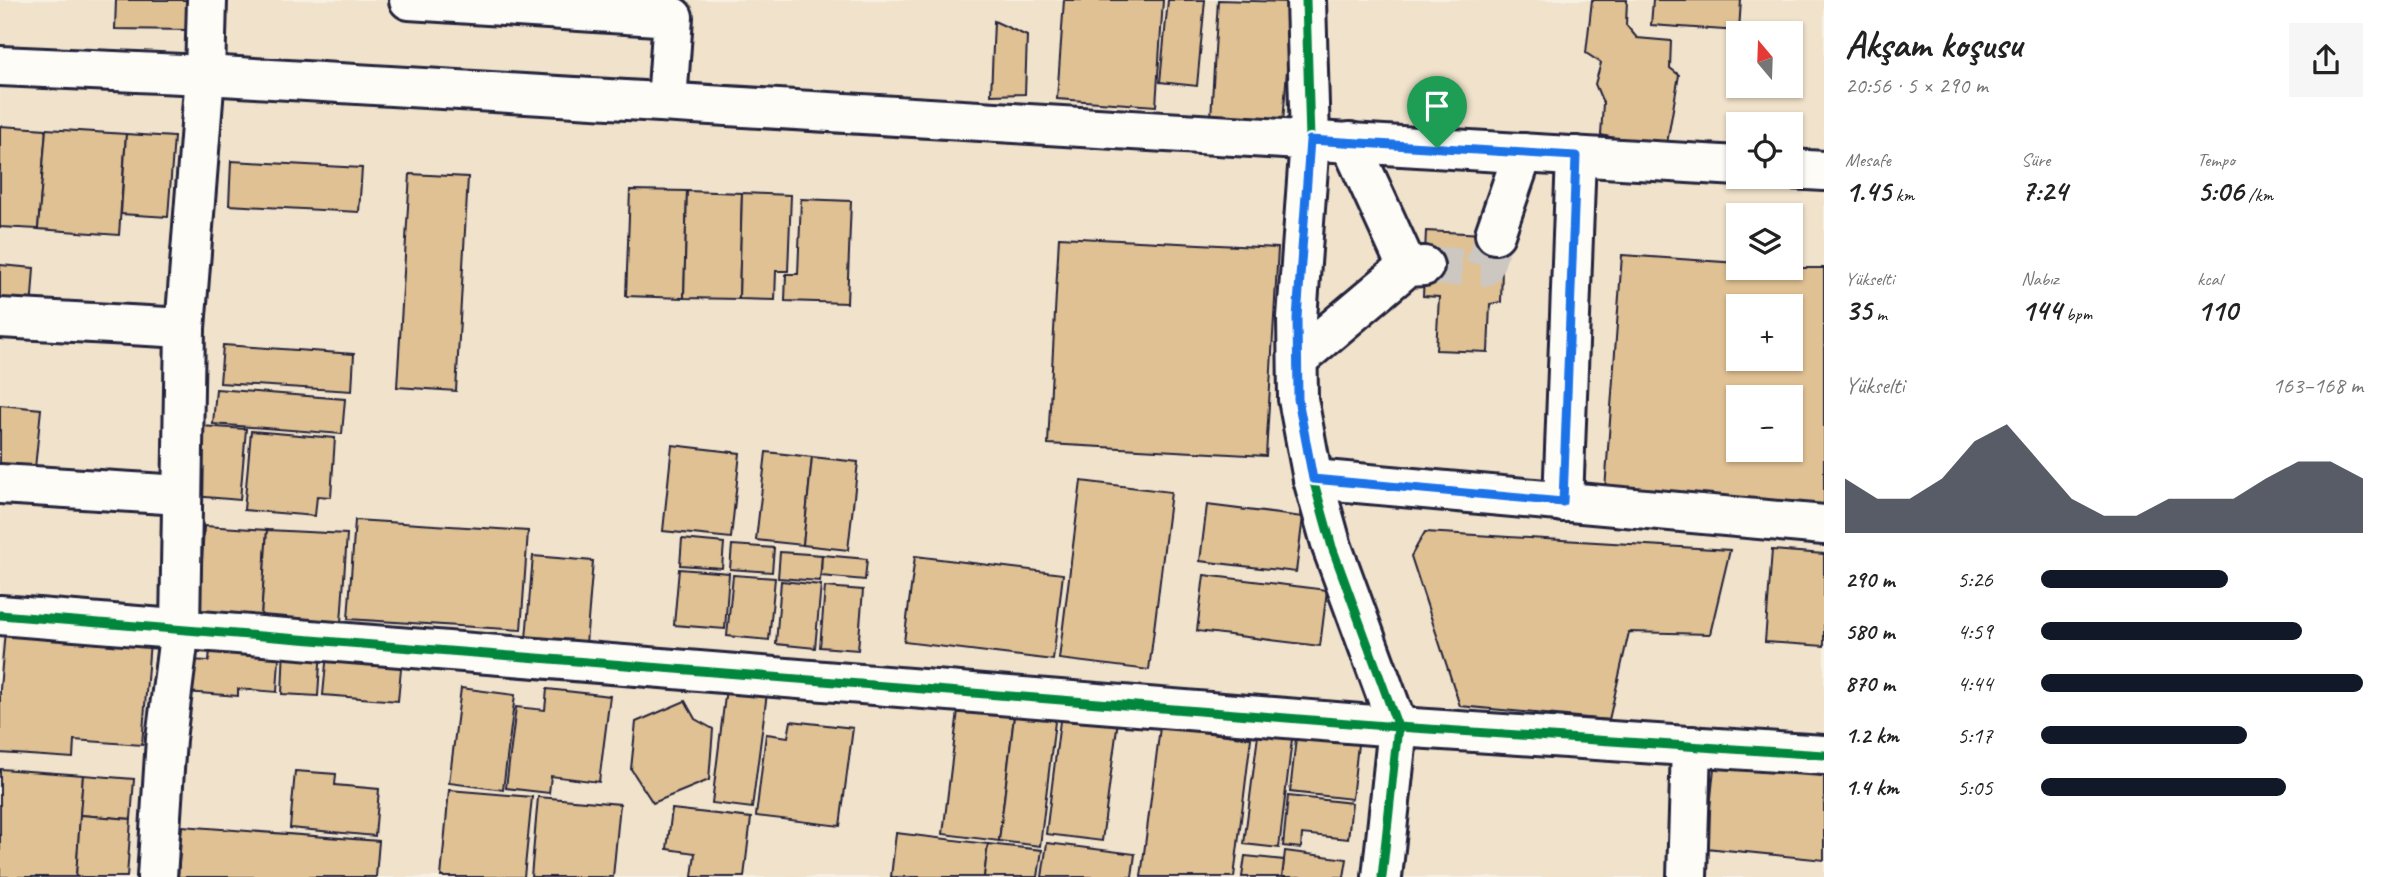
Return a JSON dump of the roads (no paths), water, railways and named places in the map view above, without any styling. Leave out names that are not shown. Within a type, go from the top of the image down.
[{"type":"street","points":[[157,877],[166,739],[180,628],[185,328],[205,75],[207,0]]},
{"type":"street","points":[[409,0],[673,17],[667,102]]},
{"type":"street","points":[[1306,0],[1310,140],[1297,318],[1298,399],[1313,479],[1332,547],[1398,727],[1382,877]]},
{"type":"street","points":[[0,66],[205,75],[1726,165]]},
{"type":"street","points":[[1298,359],[1416,266],[1350,142]]},
{"type":"street","points":[[1495,234],[1523,153]]},
{"type":"street","points":[[1563,502],[1576,156]]},
{"type":"street","points":[[1803,170],[1824,171]]},
{"type":"street","points":[[0,318],[185,328]]},
{"type":"street","points":[[1313,479],[1824,525]]},
{"type":"street","points":[[0,484],[182,495]]},
{"type":"street","points":[[0,615],[1398,727],[1824,755]]},
{"type":"street","points":[[1687,877],[1691,746]]},
{"type":"tunnel","points":[[1424,266],[1484,267],[1495,234]]}]
